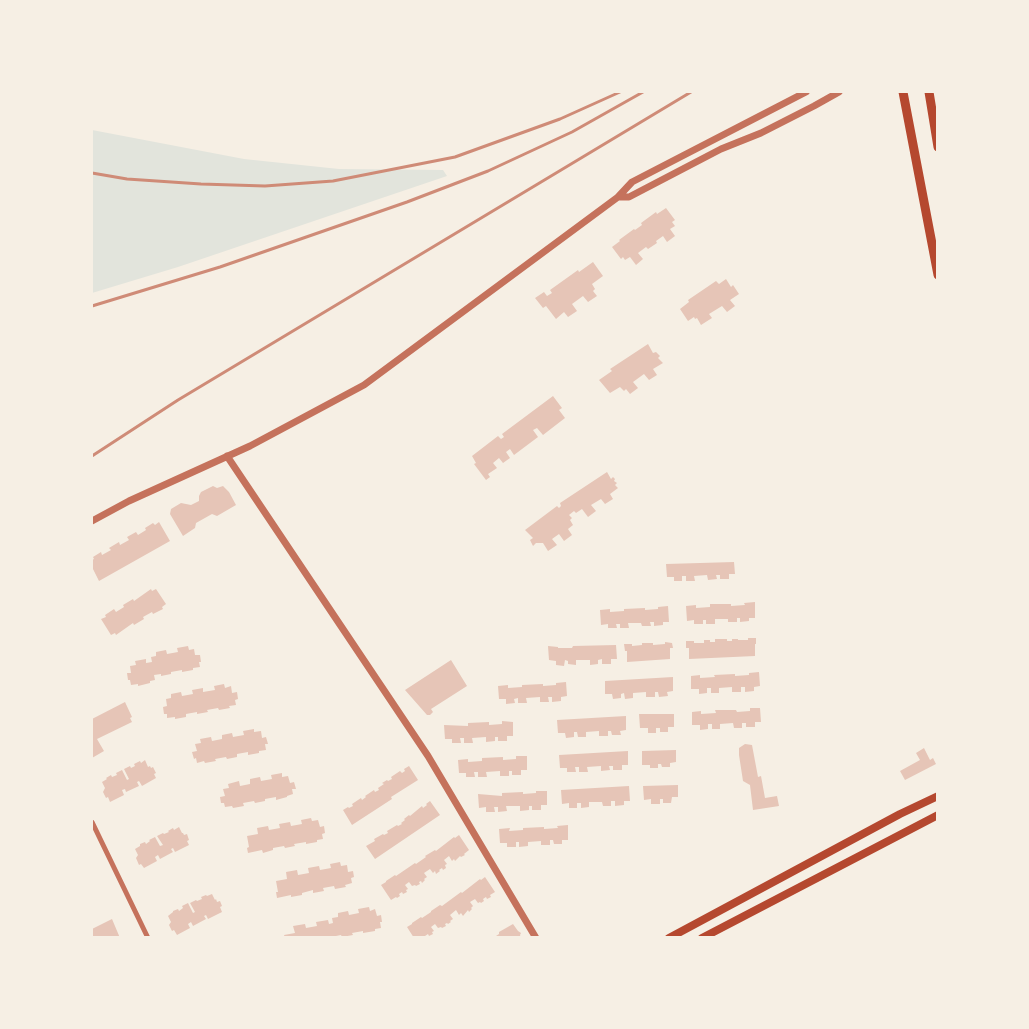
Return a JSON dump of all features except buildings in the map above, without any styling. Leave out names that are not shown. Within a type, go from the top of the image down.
[{"type":"main road","points":[[903,92],[938,275]]},
{"type":"main road","points":[[929,92],[938,147]]},
{"type":"main road","points":[[669,938],[900,813],[938,796]]},
{"type":"main road","points":[[702,938],[938,816]]},
{"type":"street","points":[[92,521],[129,501],[250,446],[364,385],[618,197],[632,182],[806,92]]},
{"type":"street","points":[[618,197],[629,197],[839,92]]},
{"type":"street","points":[[227,456],[428,756],[536,938]]},
{"type":"street","points":[[92,822],[148,938]]},
{"type":"shaded area","points":[[92,130],[244,159],[339,169],[443,170],[447,176],[178,267],[92,293]]},
{"type":"railway","points":[[92,173],[127,179],[201,184],[265,186],[333,181],[455,157],[560,119],[620,92]]},
{"type":"railway","points":[[92,306],[220,267],[407,202],[488,171],[572,132],[643,92]]},
{"type":"railway","points":[[92,456],[178,400],[691,92]]}]
